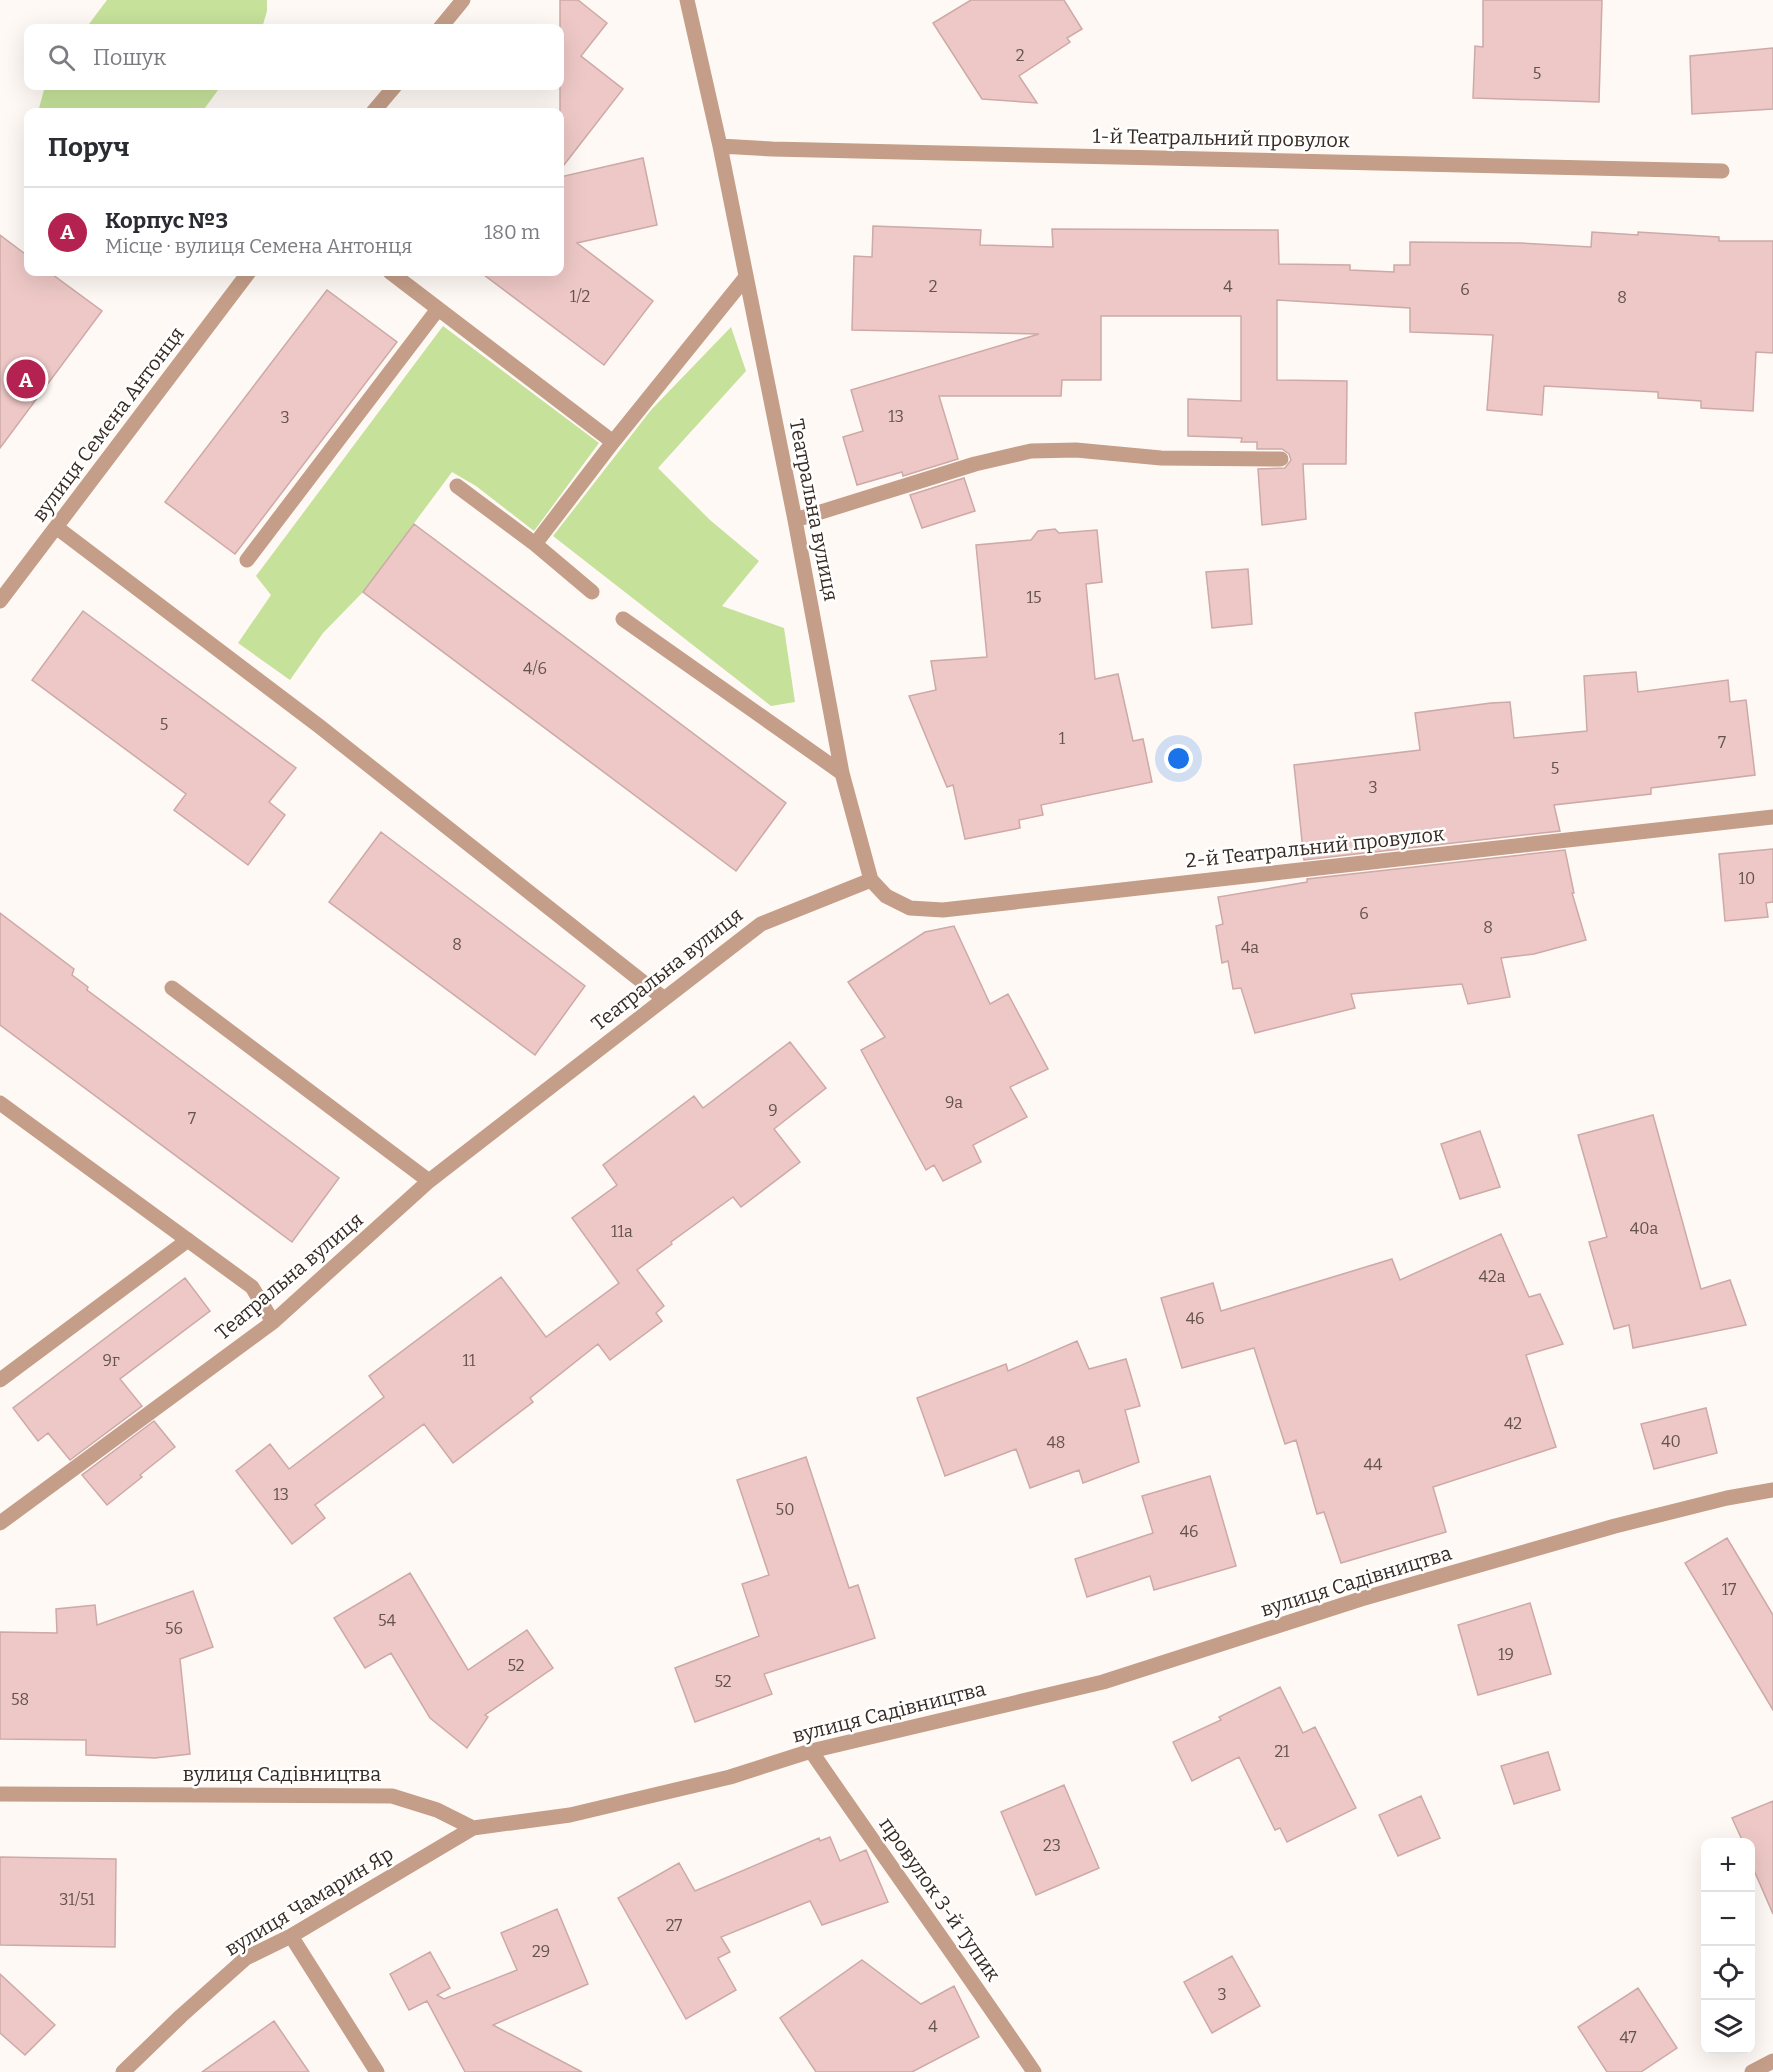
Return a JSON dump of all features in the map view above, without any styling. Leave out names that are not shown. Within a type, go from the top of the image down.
[{"type":"street","points":[[444,24],[463,0]]},
{"type":"street","name":"Театральна вулиця","points":[[0,1522],[273,1322],[429,1181],[761,924],[871,880],[842,773],[795,520],[720,146],[687,0]]},
{"type":"street","points":[[376,108],[392,90]]},
{"type":"street","name":"1-й Театральний провулок","points":[[720,146],[1722,171]]},
{"type":"street","name":"вулиця Семена Антонця","points":[[0,601],[246,276]]},
{"type":"street","points":[[395,276],[613,442]]},
{"type":"street","points":[[535,544],[613,442],[746,277]]},
{"type":"street","points":[[247,560],[438,309]]},
{"type":"street","points":[[795,520],[975,464],[1031,451],[1076,450],[1161,458],[1281,459]]},
{"type":"street","points":[[457,486],[535,544],[592,592]]},
{"type":"street","points":[[56,527],[319,726],[663,998]]},
{"type":"street","points":[[623,619],[842,773]]},
{"type":"street","name":"2-й Театральний провулок","points":[[871,880],[886,896],[910,908],[943,910],[1773,817]]},
{"type":"street","points":[[172,988],[429,1181]]},
{"type":"street","points":[[2,1110],[252,1287],[273,1322]]},
{"type":"street","points":[[0,1380],[188,1240]]},
{"type":"street","name":"вулиця Садівництва","points":[[0,1794],[392,1796],[438,1810],[473,1828],[570,1815],[730,1777],[812,1751],[1103,1682],[1361,1599],[1615,1526],[1727,1498],[1773,1490]]},
{"type":"street","name":"провулок 3-й Тупик","points":[[812,1751],[1034,2072]]},
{"type":"street","name":"вулиця Чамарин Яр","points":[[123,2072],[246,1958],[291,1936],[473,1828]]},
{"type":"street","points":[[291,1936],[377,2072]]},
{"type":"street","points":[[1752,2072],[1773,2061]]},
{"type":"green space","points":[[107,0],[267,0],[263,24],[89,24]]},
{"type":"green space","points":[[44,90],[218,90],[205,108],[39,108]]},
{"type":"green space","points":[[443,326],[599,443],[534,531],[476,486],[452,472],[363,592],[323,633],[290,680],[238,643],[271,595],[256,576]]},
{"type":"green space","points":[[731,327],[746,371],[658,468],[710,520],[759,561],[722,606],[784,628],[795,702],[771,706],[553,536],[651,410]]},
{"type":"building","points":[[560,0],[578,0],[607,23],[581,56],[623,89],[564,165],[564,108],[560,108],[560,90],[564,90],[564,24],[560,24]]},
{"type":"building","points":[[971,0],[1064,0],[1082,29],[1067,38],[1070,42],[1019,76],[1037,103],[982,99],[933,23]]},
{"type":"building","points":[[1483,0],[1602,0],[1599,102],[1473,98],[1475,46],[1483,47]]},
{"type":"building","points":[[1773,48],[1773,109],[1692,114],[1690,56]]},
{"type":"building","points":[[643,158],[657,225],[577,243],[653,301],[604,365],[485,276],[564,276],[564,176]]},
{"type":"building","points":[[873,226],[981,230],[980,245],[1053,247],[1052,229],[1278,230],[1279,264],[1350,265],[1350,270],[1394,272],[1394,265],[1410,265],[1410,242],[1521,243],[1591,247],[1592,232],[1638,235],[1638,232],[1719,237],[1719,241],[1773,241],[1773,353],[1756,352],[1753,411],[1701,408],[1701,401],[1658,398],[1658,392],[1544,386],[1542,415],[1487,410],[1493,335],[1410,332],[1410,308],[1277,300],[1277,380],[1347,381],[1346,464],[1303,464],[1306,519],[1262,525],[1258,469],[1285,468],[1291,460],[1289,454],[1282,449],[1257,449],[1257,442],[1241,442],[1242,438],[1188,436],[1188,399],[1241,401],[1241,316],[1101,316],[1101,380],[1062,380],[1061,396],[939,396],[958,459],[903,476],[902,472],[857,485],[843,437],[863,431],[851,390],[1039,334],[852,330],[854,256],[872,257]]},
{"type":"building","points":[[0,235],[24,253],[24,276],[54,276],[102,311],[0,448]]},
{"type":"building","points":[[327,290],[397,342],[235,554],[165,502]]},
{"type":"building","points":[[964,478],[975,511],[922,528],[910,495]]},
{"type":"building","points":[[414,524],[786,803],[736,871],[363,592]]},
{"type":"building","points":[[1055,529],[1059,533],[1097,530],[1102,582],[1086,584],[1095,679],[1118,674],[1133,741],[1143,739],[1152,782],[1041,805],[1043,815],[1019,820],[1020,828],[965,839],[953,785],[947,787],[909,696],[936,690],[931,661],[987,657],[976,545],[1031,540],[1038,531]]},
{"type":"building","points":[[1248,569],[1252,624],[1212,628],[1206,572]]},
{"type":"building","points":[[83,611],[296,768],[269,802],[285,815],[248,865],[174,810],[186,794],[32,680]]},
{"type":"building","points":[[1636,672],[1638,692],[1728,680],[1730,702],[1746,700],[1755,775],[1651,788],[1651,794],[1554,805],[1560,831],[1304,860],[1294,765],[1420,750],[1415,713],[1491,703],[1510,702],[1514,738],[1587,731],[1584,676]]},
{"type":"building","points":[[381,832],[585,986],[535,1055],[329,902]]},
{"type":"building","points":[[1773,849],[1773,902],[1766,903],[1768,917],[1725,921],[1719,854]]},
{"type":"building","points":[[1565,850],[1574,893],[1572,893],[1586,940],[1534,954],[1501,958],[1510,997],[1468,1004],[1462,984],[1351,994],[1355,1008],[1255,1033],[1241,988],[1233,989],[1228,961],[1222,963],[1216,926],[1223,924],[1218,897],[1307,882],[1307,879]]},
{"type":"building","points":[[0,913],[74,969],[72,975],[88,987],[87,990],[339,1178],[292,1242],[0,1025]]},
{"type":"building","points":[[954,926],[990,1004],[1008,994],[1048,1069],[1010,1087],[1027,1117],[973,1145],[981,1162],[943,1181],[934,1165],[926,1170],[861,1050],[885,1037],[848,982],[925,932]]},
{"type":"building","points":[[790,1042],[826,1088],[774,1129],[800,1162],[741,1207],[733,1197],[637,1270],[664,1306],[656,1313],[662,1321],[610,1360],[598,1344],[530,1398],[533,1402],[453,1463],[424,1424],[315,1505],[325,1518],[292,1544],[236,1471],[270,1444],[289,1469],[384,1397],[369,1376],[501,1277],[546,1337],[619,1283],[572,1218],[617,1185],[603,1165],[694,1096],[703,1108]]},
{"type":"building","points":[[1653,1115],[1701,1289],[1730,1280],[1746,1325],[1633,1348],[1629,1325],[1614,1329],[1589,1242],[1607,1237],[1578,1135]]},
{"type":"building","points":[[1480,1131],[1500,1187],[1460,1199],[1441,1144]]},
{"type":"building","points":[[1501,1234],[1529,1297],[1540,1294],[1563,1344],[1526,1355],[1556,1447],[1433,1487],[1446,1532],[1341,1563],[1324,1512],[1317,1514],[1296,1440],[1285,1444],[1254,1348],[1182,1368],[1161,1298],[1213,1283],[1221,1311],[1392,1259],[1400,1280]]},
{"type":"building","points":[[185,1278],[210,1311],[120,1379],[142,1406],[70,1460],[48,1433],[38,1441],[13,1408]]},
{"type":"building","points":[[1077,1341],[1089,1369],[1126,1359],[1140,1406],[1125,1410],[1139,1462],[1083,1483],[1079,1470],[1030,1488],[1016,1449],[945,1476],[917,1398],[1006,1364],[1008,1371]]},
{"type":"building","points":[[1706,1408],[1717,1453],[1654,1469],[1641,1424]]},
{"type":"building","points":[[154,1421],[175,1447],[107,1505],[82,1475]]},
{"type":"building","points":[[806,1457],[849,1588],[858,1585],[875,1638],[764,1674],[772,1694],[695,1722],[675,1668],[759,1636],[742,1584],[769,1575],[737,1480]]},
{"type":"building","points":[[1210,1476],[1236,1566],[1154,1590],[1150,1576],[1087,1597],[1075,1559],[1153,1533],[1142,1496]]},
{"type":"building","points":[[1727,1538],[1773,1615],[1773,1710],[1685,1563]]},
{"type":"building","points":[[410,1573],[468,1670],[527,1630],[553,1668],[485,1715],[488,1717],[467,1748],[430,1718],[391,1653],[365,1668],[334,1618]]},
{"type":"building","points":[[193,1591],[213,1647],[180,1659],[190,1754],[155,1758],[86,1755],[86,1740],[0,1739],[0,1632],[57,1633],[56,1609],[95,1605],[97,1625]]},
{"type":"building","points":[[1530,1603],[1551,1674],[1478,1695],[1458,1625]]},
{"type":"building","points":[[1280,1687],[1303,1733],[1315,1727],[1356,1808],[1287,1842],[1280,1828],[1275,1830],[1239,1757],[1192,1781],[1173,1742],[1221,1720],[1219,1717]]},
{"type":"building","points":[[1548,1752],[1560,1790],[1514,1804],[1501,1766]]},
{"type":"building","points":[[1064,1785],[1099,1868],[1036,1895],[1001,1812]]},
{"type":"building","points":[[1421,1796],[1440,1838],[1398,1856],[1379,1815]]},
{"type":"building","points":[[1773,1801],[1773,1914],[1755,1873],[1755,1838],[1741,1838],[1732,1818]]},
{"type":"building","points":[[830,1837],[840,1861],[866,1850],[888,1902],[822,1925],[810,1901],[721,1937],[730,1952],[718,1958],[736,1990],[686,2019],[618,1898],[679,1863],[695,1891],[819,1838],[820,1841]]},
{"type":"building","points":[[0,1857],[116,1859],[115,1947],[0,1945]]},
{"type":"building","points":[[557,1909],[588,1984],[493,2025],[582,2072],[465,2072],[427,2001],[409,2010],[390,1974],[430,1952],[450,1988],[437,1995],[444,1999],[517,1970],[501,1933]]},
{"type":"building","points":[[1232,1956],[1260,2006],[1212,2033],[1184,1982]]},
{"type":"building","points":[[862,1960],[921,2004],[954,1986],[979,2037],[912,2072],[816,2072],[780,2018]]},
{"type":"building","points":[[0,1974],[55,2025],[25,2055],[0,2033]]},
{"type":"building","points":[[1638,1988],[1677,2048],[1641,2072],[1607,2072],[1578,2027]]},
{"type":"building","points":[[274,2021],[309,2072],[202,2072]]},
{"type":"place","name":"Корпус №3","points":[[26,379]]}]
